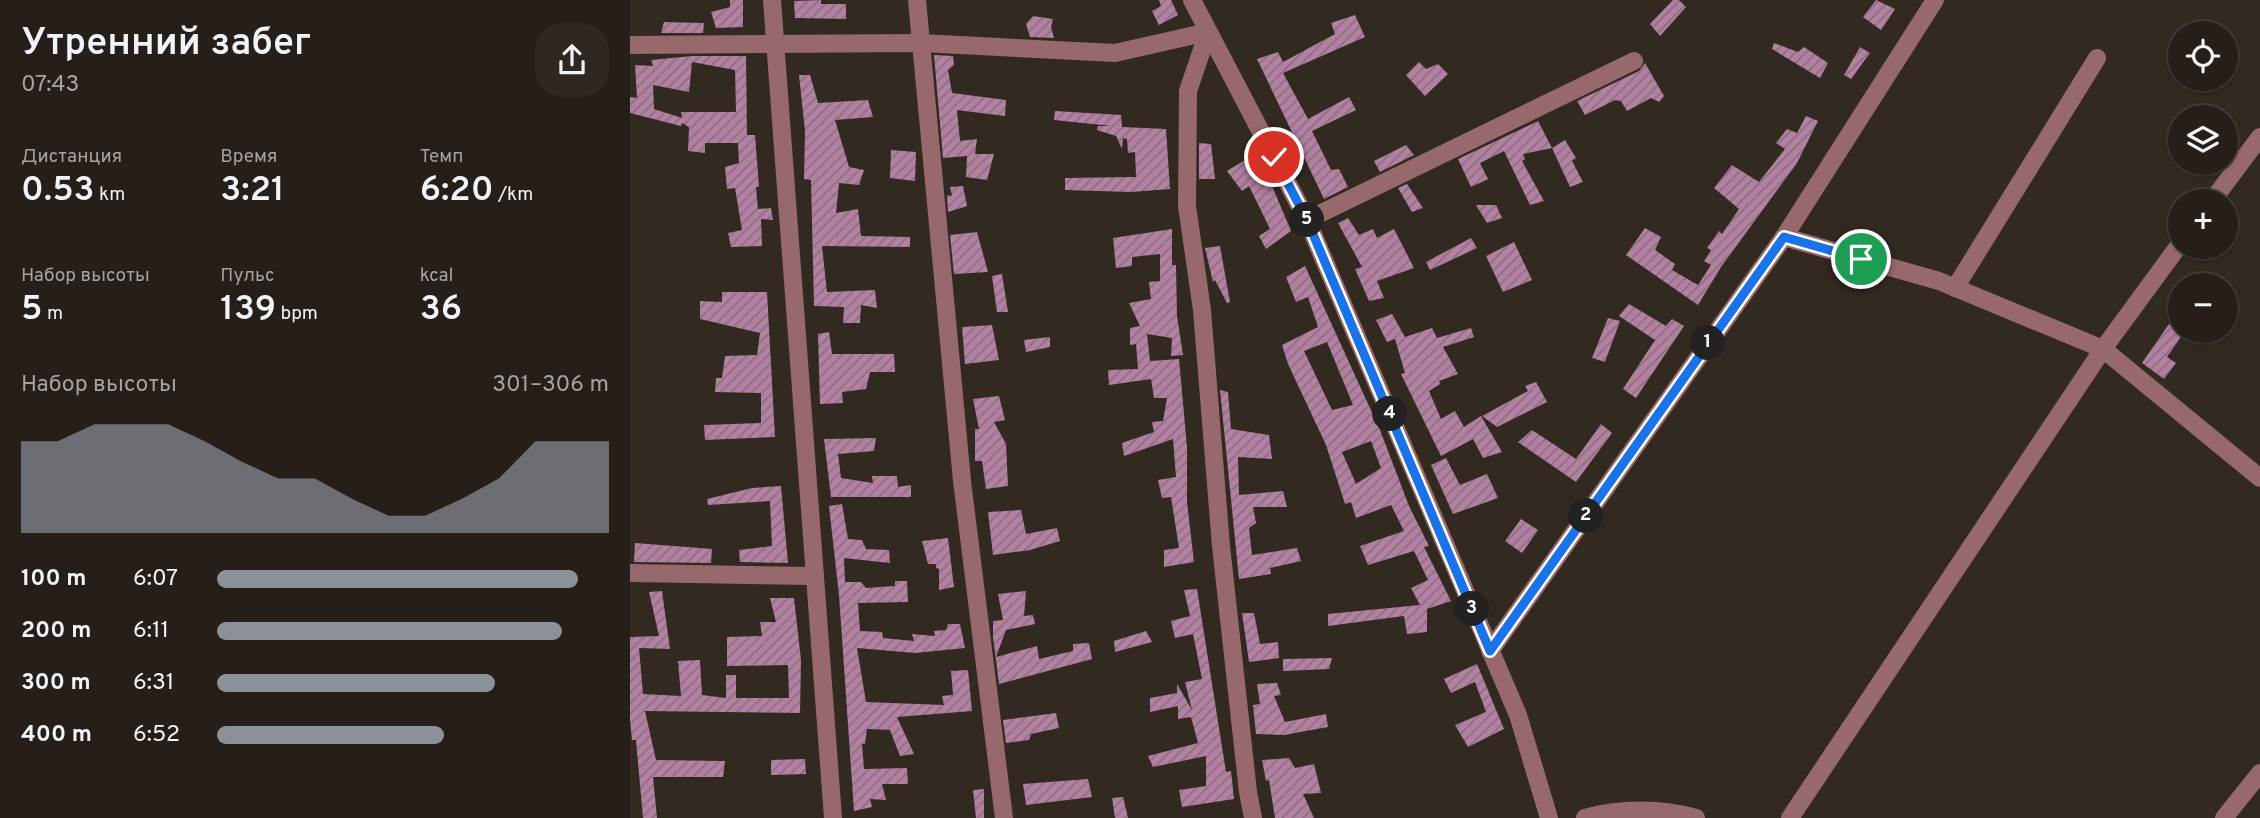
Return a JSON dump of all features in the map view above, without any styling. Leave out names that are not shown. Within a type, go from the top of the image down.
[{"type":"street","points":[[772,0],[833,818]]},
{"type":"street","points":[[917,0],[962,481],[1004,818]]},
{"type":"street","points":[[1192,0],[1307,220],[1518,715],[1549,818]]},
{"type":"street","points":[[1490,651],[1784,237],[1936,0]]},
{"type":"street","points":[[630,46],[921,43],[1115,52],[1208,32]]},
{"type":"street","points":[[1208,32],[1188,91],[1187,206],[1202,310],[1221,546],[1253,818]]},
{"type":"street","points":[[1955,288],[2097,58]]},
{"type":"street","points":[[1307,220],[1634,61]]},
{"type":"street","points":[[2221,189],[2260,136]]},
{"type":"street","points":[[1784,237],[1955,288],[2103,349],[2260,478]]},
{"type":"street","points":[[1790,818],[2103,349],[2169,259]]},
{"type":"street","points":[[630,573],[815,576]]},
{"type":"street","points":[[2224,818],[2260,773]]},
{"type":"street","points":[[1585,818],[1618,812],[1678,813],[1696,818]]},
{"type":"building","points":[[730,0],[743,0],[743,27],[716,28],[711,12],[730,7]]},
{"type":"building","points":[[821,0],[821,4],[846,4],[846,19],[795,18],[794,1]]},
{"type":"building","points":[[1159,0],[1171,0],[1178,15],[1159,25],[1152,11],[1161,6]]},
{"type":"building","points":[[1673,0],[1679,0],[1686,7],[1660,36],[1650,24]]},
{"type":"building","points":[[1876,0],[1895,9],[1881,30],[1863,17]]},
{"type":"building","points":[[1355,15],[1365,37],[1283,73],[1308,119],[1349,97],[1356,110],[1312,131],[1331,170],[1339,169],[1348,187],[1324,199],[1257,59],[1278,52],[1283,62],[1335,34],[1331,23]]},
{"type":"building","points":[[1033,16],[1053,19],[1051,27],[1054,38],[1030,37],[1026,24]]},
{"type":"building","points":[[664,22],[704,23],[703,33],[661,33]]},
{"type":"building","points":[[1774,43],[1798,52],[1804,47],[1828,63],[1820,78],[1772,49]]},
{"type":"building","points":[[1860,47],[1870,53],[1851,79],[1844,75]]},
{"type":"building","points":[[934,55],[953,56],[954,65],[948,70],[952,93],[1006,100],[1005,116],[957,110],[960,141],[977,139],[975,154],[994,154],[987,180],[966,177],[967,156],[943,158]]},
{"type":"building","points":[[692,56],[746,56],[747,135],[755,135],[758,209],[771,208],[773,220],[761,219],[762,246],[731,247],[728,233],[742,230],[735,188],[727,189],[725,167],[739,163],[738,143],[705,143],[705,153],[688,151],[689,127],[682,123],[681,126],[630,113],[630,97],[637,98],[635,65],[653,66],[651,60]],"holes":[[[692,62],[735,70],[736,112],[681,112],[682,118],[654,109],[653,85],[689,92]]]},
{"type":"building","points":[[1419,62],[1426,69],[1438,64],[1448,74],[1425,96],[1406,75]]},
{"type":"building","points":[[1645,63],[1664,96],[1659,102],[1651,98],[1627,111],[1621,101],[1615,100],[1585,115],[1577,101],[1639,71]]},
{"type":"building","points":[[799,75],[810,75],[818,103],[868,100],[873,117],[835,120],[849,167],[864,170],[859,185],[839,183],[836,213],[858,209],[861,236],[910,237],[910,247],[822,246],[827,292],[875,290],[877,308],[861,305],[860,323],[843,323],[844,307],[814,306],[811,180],[804,179],[805,131]]},
{"type":"building","points":[[1055,111],[1121,115],[1122,127],[1166,129],[1170,189],[1131,192],[1065,190],[1065,178],[1136,177],[1135,152],[1128,153],[1127,139],[1123,138],[1122,149],[1116,136],[1097,130],[1098,126],[1112,126],[1054,120]]},
{"type":"building","points":[[1806,116],[1818,121],[1797,163],[1721,267],[1698,305],[1626,255],[1645,228],[1661,237],[1655,250],[1675,264],[1672,270],[1698,285],[1711,265],[1704,261],[1711,250],[1707,248],[1719,231],[1722,234],[1739,209],[1714,188],[1732,165],[1759,182],[1785,149],[1776,143],[1787,129],[1797,133]]},
{"type":"building","points":[[1538,121],[1552,148],[1523,154],[1525,159],[1522,161],[1544,201],[1530,205],[1504,151],[1480,163],[1488,179],[1471,187],[1458,159]]},
{"type":"building","points":[[1565,140],[1576,158],[1572,161],[1583,182],[1570,187],[1552,148]]},
{"type":"building","points":[[1199,143],[1211,144],[1215,179],[1199,179]]},
{"type":"building","points":[[1406,145],[1414,155],[1380,172],[1374,161]]},
{"type":"building","points":[[891,150],[916,152],[915,181],[890,178]]},
{"type":"building","points":[[1253,155],[1266,183],[1270,181],[1291,231],[1266,249],[1259,236],[1270,229],[1249,186],[1242,191],[1227,171]]},
{"type":"building","points":[[1407,184],[1423,208],[1412,212],[1398,188]]},
{"type":"building","points":[[963,186],[967,206],[948,212],[947,195],[952,196],[950,187]]},
{"type":"building","points":[[1476,205],[1496,205],[1502,218],[1487,223]]},
{"type":"building","points":[[1348,218],[1359,235],[1373,229],[1377,238],[1394,229],[1414,268],[1377,281],[1384,298],[1369,301],[1355,269],[1362,267],[1338,223]]},
{"type":"building","points":[[1172,229],[1172,265],[1176,265],[1177,316],[1183,355],[1171,356],[1172,338],[1147,334],[1150,361],[1179,359],[1187,447],[1187,502],[1194,562],[1164,567],[1164,550],[1179,548],[1171,497],[1162,498],[1158,480],[1176,477],[1173,439],[1124,456],[1122,443],[1154,432],[1152,422],[1163,421],[1167,398],[1154,398],[1151,379],[1109,385],[1108,370],[1138,369],[1136,344],[1130,345],[1130,328],[1140,326],[1129,303],[1151,299],[1149,282],[1160,281],[1160,254],[1132,257],[1132,266],[1116,268],[1113,238]]},
{"type":"building","points":[[977,232],[988,272],[954,274],[950,235]]},
{"type":"building","points":[[1471,238],[1477,248],[1430,270],[1426,262]]},
{"type":"building","points":[[1514,242],[1532,280],[1503,292],[1486,256]]},
{"type":"building","points":[[1220,246],[1230,302],[1227,303],[1215,280],[1213,282],[1205,248]]},
{"type":"building","points":[[1305,266],[1380,430],[1409,506],[1429,546],[1424,547],[1451,601],[1427,609],[1427,632],[1407,634],[1404,616],[1328,626],[1328,614],[1420,605],[1411,588],[1428,580],[1414,551],[1368,565],[1360,546],[1404,531],[1391,505],[1356,518],[1351,502],[1345,504],[1326,445],[1288,364],[1282,345],[1318,327],[1308,297],[1296,302],[1286,277]],"holes":[[[1327,342],[1353,405],[1332,410],[1304,351]],[[1371,441],[1381,468],[1356,484],[1342,452]]]},
{"type":"building","points":[[1002,274],[1008,312],[997,312],[992,276]]},
{"type":"building","points":[[722,292],[767,292],[775,437],[705,440],[704,425],[761,423],[761,393],[715,392],[716,378],[722,378],[725,356],[757,355],[760,333],[700,319],[700,301],[722,302]]},
{"type":"building","points":[[1629,304],[1666,326],[1672,319],[1684,326],[1636,398],[1623,389],[1655,340],[1619,316]]},
{"type":"building","points":[[1392,314],[1405,337],[1432,328],[1437,338],[1471,328],[1474,337],[1443,347],[1458,374],[1439,381],[1440,384],[1429,391],[1441,419],[1455,411],[1464,427],[1481,416],[1502,452],[1483,458],[1473,439],[1441,456],[1401,374],[1405,373],[1395,339],[1387,342],[1376,320]]},
{"type":"building","points":[[1608,318],[1620,321],[1605,362],[1592,358]]},
{"type":"building","points":[[992,325],[999,360],[965,364],[962,327]]},
{"type":"building","points":[[2168,325],[2168,343],[2177,343],[2167,357],[2176,363],[2164,379],[2142,363]]},
{"type":"building","points":[[829,332],[832,354],[894,354],[895,372],[870,372],[866,389],[842,392],[843,403],[820,404],[818,334]]},
{"type":"building","points":[[1050,337],[1050,347],[1026,352],[1024,340]]},
{"type":"building","points":[[1536,382],[1547,402],[1497,427],[1482,416],[1528,391],[1525,386]]},
{"type":"building","points":[[1220,390],[1228,392],[1231,429],[1269,435],[1272,459],[1238,457],[1239,495],[1283,491],[1287,507],[1253,507],[1256,523],[1249,528],[1252,555],[1297,548],[1301,561],[1270,568],[1271,574],[1239,579]]},
{"type":"building","points":[[999,396],[1005,420],[994,422],[1006,444],[1008,486],[986,489],[982,461],[975,461],[975,429],[979,429],[973,399]]},
{"type":"building","points":[[1601,424],[1612,433],[1576,482],[1518,442],[1532,430],[1576,459]]},
{"type":"building","points":[[876,438],[874,451],[838,454],[841,478],[873,483],[872,476],[897,476],[898,487],[911,485],[911,497],[831,497],[824,439]]},
{"type":"building","points":[[1446,458],[1460,485],[1487,474],[1498,498],[1453,514],[1431,465]]},
{"type":"building","points":[[781,486],[788,563],[740,562],[739,550],[772,546],[770,501],[708,505],[707,499],[752,488]]},
{"type":"building","points":[[842,504],[848,539],[862,540],[866,549],[889,550],[890,563],[844,558],[845,582],[861,582],[866,588],[895,586],[895,581],[907,581],[908,602],[858,603],[860,631],[882,632],[883,638],[914,641],[912,634],[935,636],[934,631],[946,630],[948,624],[960,624],[965,648],[915,653],[857,648],[866,702],[944,705],[942,696],[953,695],[951,671],[968,670],[972,711],[897,717],[914,754],[900,756],[890,730],[867,729],[865,744],[862,744],[864,769],[907,768],[908,784],[882,784],[886,800],[870,799],[872,807],[854,811],[839,595],[829,506]]},
{"type":"building","points":[[1021,510],[1026,534],[1057,528],[1060,541],[1030,550],[993,555],[988,512]]},
{"type":"building","points":[[1521,519],[1538,530],[1522,553],[1505,541]]},
{"type":"building","points":[[948,538],[954,587],[939,590],[939,569],[936,564],[928,564],[922,541]]},
{"type":"building","points":[[635,543],[712,549],[711,563],[634,562]]},
{"type":"building","points":[[1197,589],[1226,772],[1231,771],[1234,799],[1182,807],[1179,790],[1206,786],[1206,756],[1153,767],[1148,756],[1198,743],[1191,717],[1178,719],[1178,706],[1150,712],[1150,698],[1177,693],[1177,684],[1192,710],[1185,682],[1202,679],[1193,634],[1175,638],[1171,621],[1190,616],[1184,590]]},
{"type":"building","points":[[662,591],[670,649],[639,648],[643,694],[681,696],[678,661],[700,660],[702,695],[726,698],[726,675],[736,675],[736,698],[789,698],[788,665],[727,666],[727,637],[762,636],[760,622],[776,622],[770,598],[794,598],[801,660],[800,713],[645,711],[656,760],[725,761],[723,777],[653,777],[657,818],[643,818],[636,740],[632,740],[630,720],[630,637],[659,636],[649,592]]},
{"type":"building","points":[[1026,591],[1024,616],[1033,615],[1035,624],[1006,630],[996,657],[1037,646],[1039,659],[1073,651],[1073,644],[1089,643],[1092,659],[999,684],[993,637],[993,621],[1003,620],[998,594]]},
{"type":"building","points":[[1242,613],[1254,613],[1260,644],[1278,642],[1279,658],[1249,662]]},
{"type":"building","points":[[1146,631],[1152,642],[1115,652],[1114,641]]},
{"type":"building","points":[[1332,658],[1329,669],[1283,671],[1283,659]]},
{"type":"building","points":[[1477,664],[1504,729],[1468,747],[1455,725],[1486,712],[1475,682],[1451,693],[1444,679]]},
{"type":"building","points":[[1277,683],[1281,695],[1274,696],[1285,722],[1326,714],[1328,727],[1284,735],[1256,734],[1253,705],[1260,704],[1257,684]]},
{"type":"building","points":[[1056,713],[1059,728],[1031,734],[1029,740],[1006,743],[1003,720]]},
{"type":"building","points":[[1289,758],[1295,768],[1314,764],[1321,793],[1303,794],[1314,818],[1275,818],[1269,780],[1266,781],[1262,760]]},
{"type":"building","points":[[805,759],[806,774],[771,775],[771,760]]},
{"type":"building","points":[[1088,779],[1092,797],[1026,805],[1023,784]]},
{"type":"building","points":[[984,789],[984,818],[976,818],[973,790]]},
{"type":"building","points":[[1123,797],[1128,818],[1115,818],[1112,798]]},
{"type":"route","points":[[1274,157],[1307,220],[1490,651],[1784,237],[1861,259]]}]
